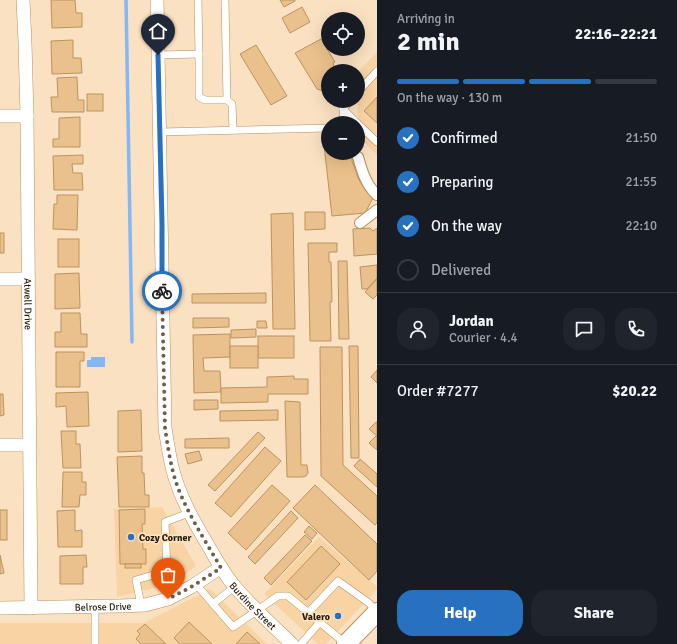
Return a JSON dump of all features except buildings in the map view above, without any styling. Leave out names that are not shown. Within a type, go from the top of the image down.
[{"type":"main road","points":[[346,644],[377,612]]},
{"type":"street","name":"Atwell Drive","points":[[23,0],[27,116],[31,608]]},
{"type":"street","name":"Burdine Street","points":[[157,0],[165,428],[172,468],[178,488],[189,512],[221,568],[234,587],[292,644]]},
{"type":"street","points":[[0,116],[27,116]]},
{"type":"street","points":[[359,160],[366,181],[372,191],[377,195]]},
{"type":"street","points":[[360,223],[377,210]]},
{"type":"street","points":[[0,279],[28,279]]},
{"type":"street","points":[[0,445],[29,445]]},
{"type":"street","name":"Belrose Drive","points":[[0,608],[145,605],[168,599],[221,568]]},
{"type":"lane","points":[[198,0],[199,97],[205,100],[227,100],[232,104],[233,130]]},
{"type":"lane","points":[[225,0],[227,100]]},
{"type":"lane","points":[[158,55],[199,54]]},
{"type":"lane","points":[[365,84],[377,71]]},
{"type":"lane","points":[[342,109],[343,116]]},
{"type":"lane","points":[[342,109],[349,116]]},
{"type":"lane","points":[[160,132],[321,128]]},
{"type":"lane","points":[[365,131],[377,142]]},
{"type":"lane","points":[[141,605],[136,580],[167,571],[165,522],[189,512]]},
{"type":"lane","points":[[308,613],[338,582],[369,603],[377,612]]},
{"type":"lane","points":[[196,584],[233,627],[278,596],[288,596],[346,644]]},
{"type":"lane","points":[[212,604],[234,587]]},
{"type":"lane","points":[[95,607],[95,644]]},
{"type":"lane","points":[[301,644],[320,622]]},
{"type":"shaded area","points":[[377,52],[377,155],[365,143],[365,116],[358,116],[357,108],[365,108],[365,65]]},
{"type":"shaded area","points":[[162,507],[196,566],[180,578],[158,587],[117,597],[114,509]]},
{"type":"shaded area","points":[[319,537],[377,587],[377,589],[326,644],[318,644],[264,594]]},
{"type":"shaded area","points":[[210,589],[267,644],[0,644],[0,623],[144,623]]},
{"type":"water","points":[[91,357],[105,357],[105,367],[87,367],[87,360],[91,360]]},
{"type":"waterway","points":[[126,0],[132,342]]},
{"type":"way so far","points":[[162,291],[165,428],[172,468],[178,488],[190,514],[221,568],[191,587],[168,599]]},
{"type":"place","name":"Cozy Corner","points":[[131,537]]},
{"type":"place","name":"Valero","points":[[338,616]]},
{"type":"route","points":[[158,55],[162,291]]}]
